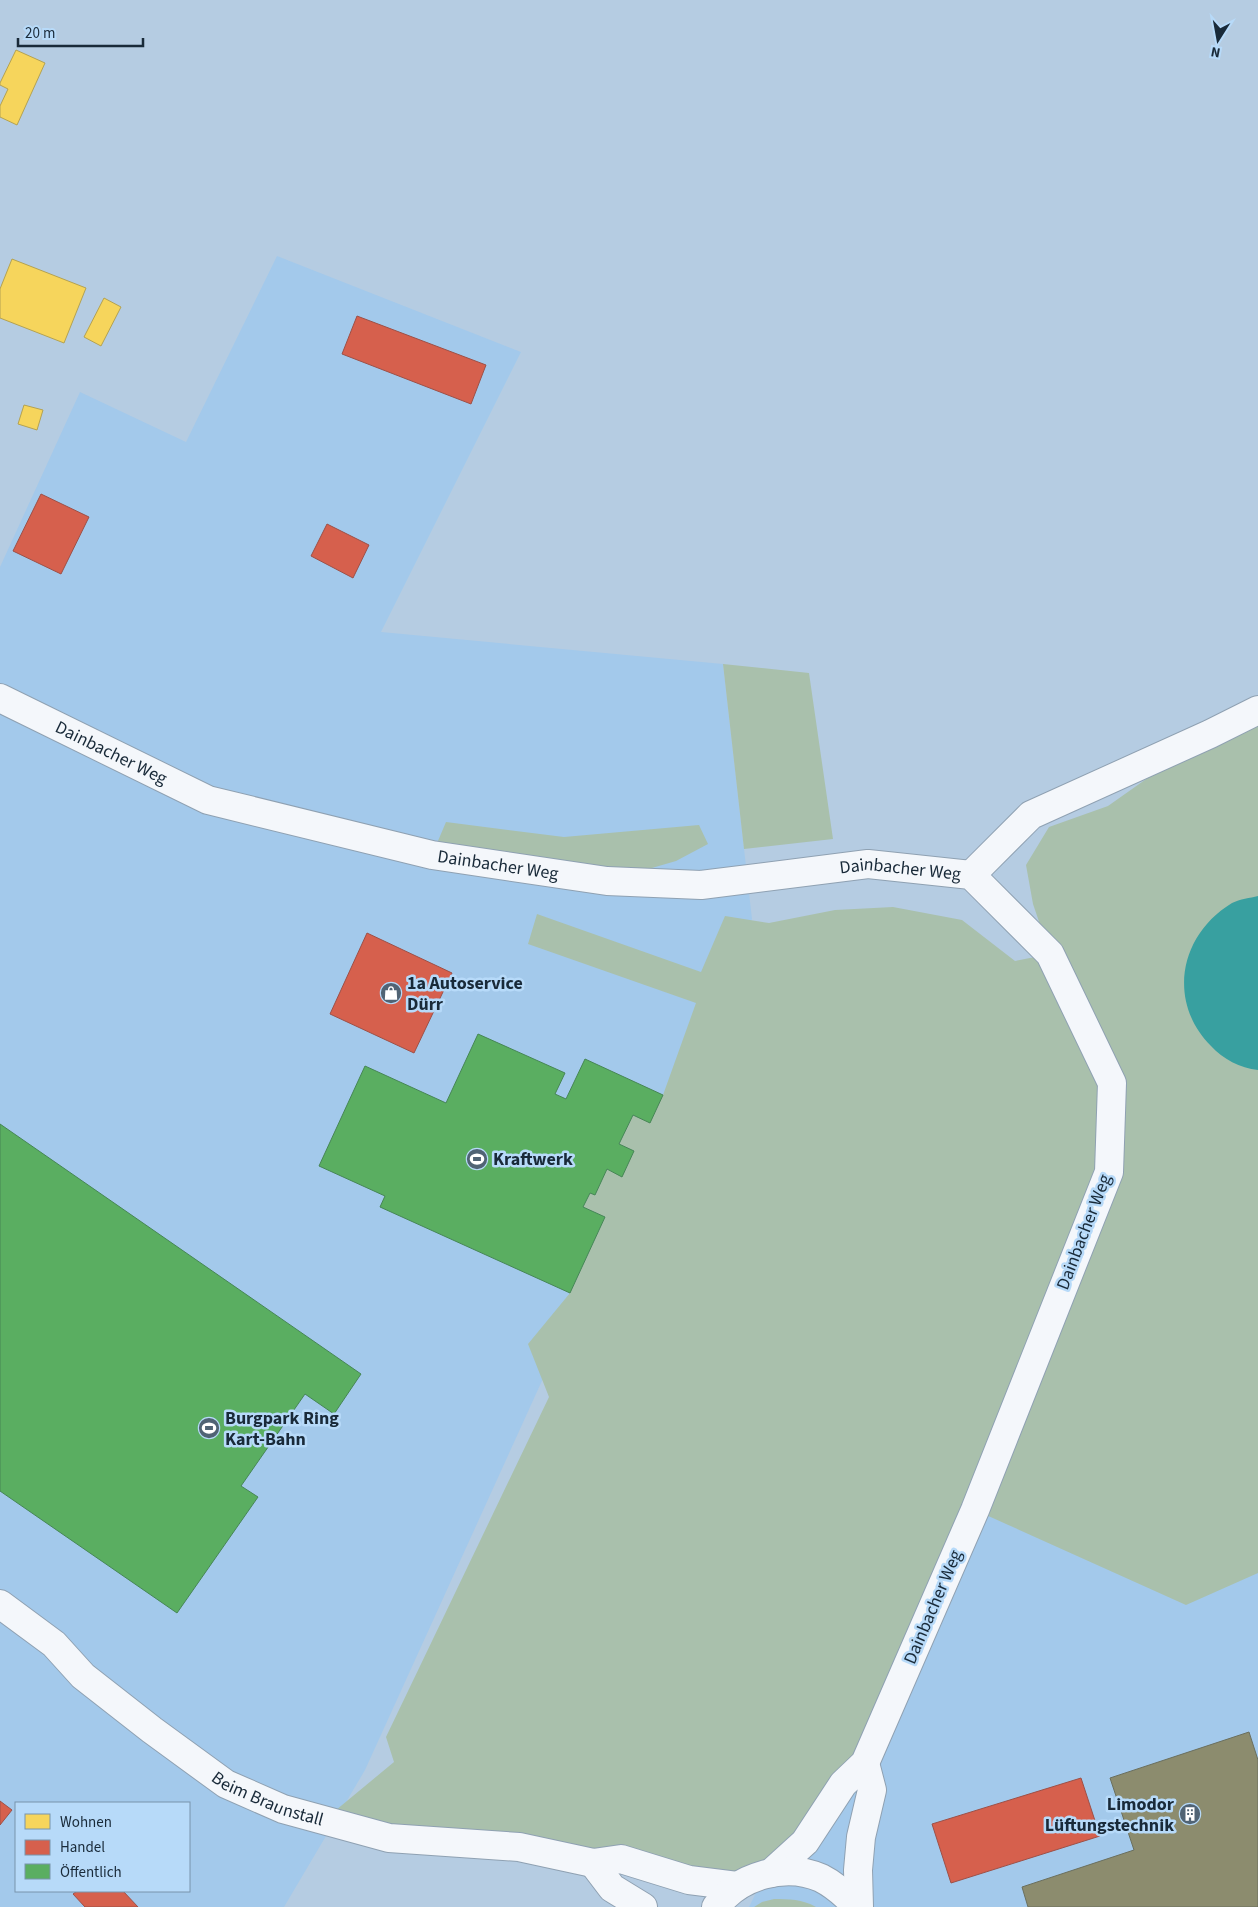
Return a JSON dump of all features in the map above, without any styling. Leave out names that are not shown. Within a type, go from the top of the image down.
[{"type":"street","name":"Dainbacher Weg","points":[[0,698],[208,800],[432,855],[607,881],[702,885],[868,864],[971,875],[1050,954],[1112,1083],[1109,1172],[975,1510],[865,1763],[843,1784],[805,1842],[771,1873]]},
{"type":"street","points":[[971,875],[1031,815],[1210,734],[1256,711]]},
{"type":"street","name":"Beim Braunstall","points":[[0,1604],[54,1644],[83,1676],[152,1730],[226,1784],[274,1805],[388,1838],[519,1847],[593,1864],[621,1859],[689,1880],[737,1886]]},
{"type":"street","points":[[858,1907],[858,1870],[861,1837],[872,1790],[865,1763]]},
{"type":"street","points":[[593,1864],[612,1888],[643,1907]]},
{"type":"street","points":[[716,1907],[737,1886],[754,1878],[771,1873],[796,1872],[820,1878],[841,1890],[858,1907]]},
{"type":"shaded area","points":[[277,256],[521,352],[381,632],[723,664],[752,919],[365,1770],[284,1907],[0,1907],[0,567],[80,392],[186,442]]},
{"type":"shaded area","points":[[723,664],[809,673],[833,839],[744,849]]},
{"type":"shaded area","points":[[1258,714],[1258,1573],[1186,1605],[975,1510],[865,1763],[753,1878],[324,1820],[394,1762],[386,1737],[549,1397],[528,1344],[570,1293],[605,1217],[583,1207],[590,1193],[595,1195],[607,1169],[622,1176],[634,1151],[619,1144],[633,1115],[650,1122],[663,1095],[696,1003],[528,944],[537,914],[701,972],[725,916],[769,923],[835,910],[893,907],[962,920],[1015,961],[1050,954],[1033,904],[1026,865],[1049,827],[1108,806],[1210,734]]},
{"type":"shaded area","points":[[446,822],[564,837],[699,825],[708,844],[676,861],[607,881],[432,855]]},
{"type":"shaded area","points":[[1258,896],[1258,1070],[1232,1062],[1211,1046],[1197,1029],[1188,1010],[1184,990],[1185,970],[1190,951],[1200,933],[1214,917],[1232,903]]},
{"type":"shaded area","points":[[973,1419],[1258,1522],[1258,1907],[749,1907],[784,1836]]},
{"type":"shaded area","points":[[774,1899],[801,1901],[816,1907],[754,1907],[762,1902]]},
{"type":"building: Wohnen","points":[[16,50],[45,63],[17,125],[0,117],[0,106],[8,89],[0,85],[0,83]]},
{"type":"building: Wohnen","points":[[12,259],[86,288],[64,343],[0,318],[0,289]]},
{"type":"building: Wohnen","points":[[104,298],[121,307],[101,346],[84,337]]},
{"type":"building: Wohnen","points":[[24,405],[43,410],[37,430],[18,424]]},
{"type":"building: Handel","points":[[357,316],[486,365],[471,404],[342,354]]},
{"type":"building: Handel","points":[[41,494],[89,517],[61,574],[13,551]]},
{"type":"building: Handel","points":[[327,524],[369,545],[353,578],[311,556]]},
{"type":"building: Handel","name":"1a Autoservice Dürr","points":[[367,933],[452,973],[414,1053],[330,1014]]},
{"type":"building: Handel","points":[[1081,1778],[1100,1836],[951,1883],[932,1824]]},
{"type":"building: Handel","points":[[0,1801],[12,1810],[0,1825]]},
{"type":"building: Handel","points":[[76,1892],[124,1892],[138,1907],[85,1907],[73,1894]]},
{"type":"building: Öffentlich","name":"Kraftwerk","points":[[478,1034],[565,1073],[555,1094],[566,1099],[585,1059],[663,1095],[650,1123],[633,1115],[619,1144],[634,1151],[622,1177],[607,1169],[595,1195],[590,1193],[583,1207],[605,1217],[570,1293],[380,1207],[385,1196],[319,1166],[365,1066],[446,1103]]},
{"type":"building: Öffentlich","points":[[0,1124],[361,1374],[334,1414],[305,1394],[241,1486],[258,1497],[177,1613],[0,1491]]},
{"type":"building: Industrie","name":"Limodor Lüftungstechnik","points":[[1249,1732],[1258,1760],[1258,1907],[1028,1907],[1022,1887],[1134,1850],[1110,1778]]},
{"type":"place","name":"1a Autoservice Dürr","points":[[391,993]]},
{"type":"place","name":"Kraftwerk","points":[[477,1159]]},
{"type":"place","name":"Burgpark Ring Kart-Bahn","points":[[209,1428]]},
{"type":"place","name":"Limodor Lüftungstechnik","points":[[1190,1814]]}]
